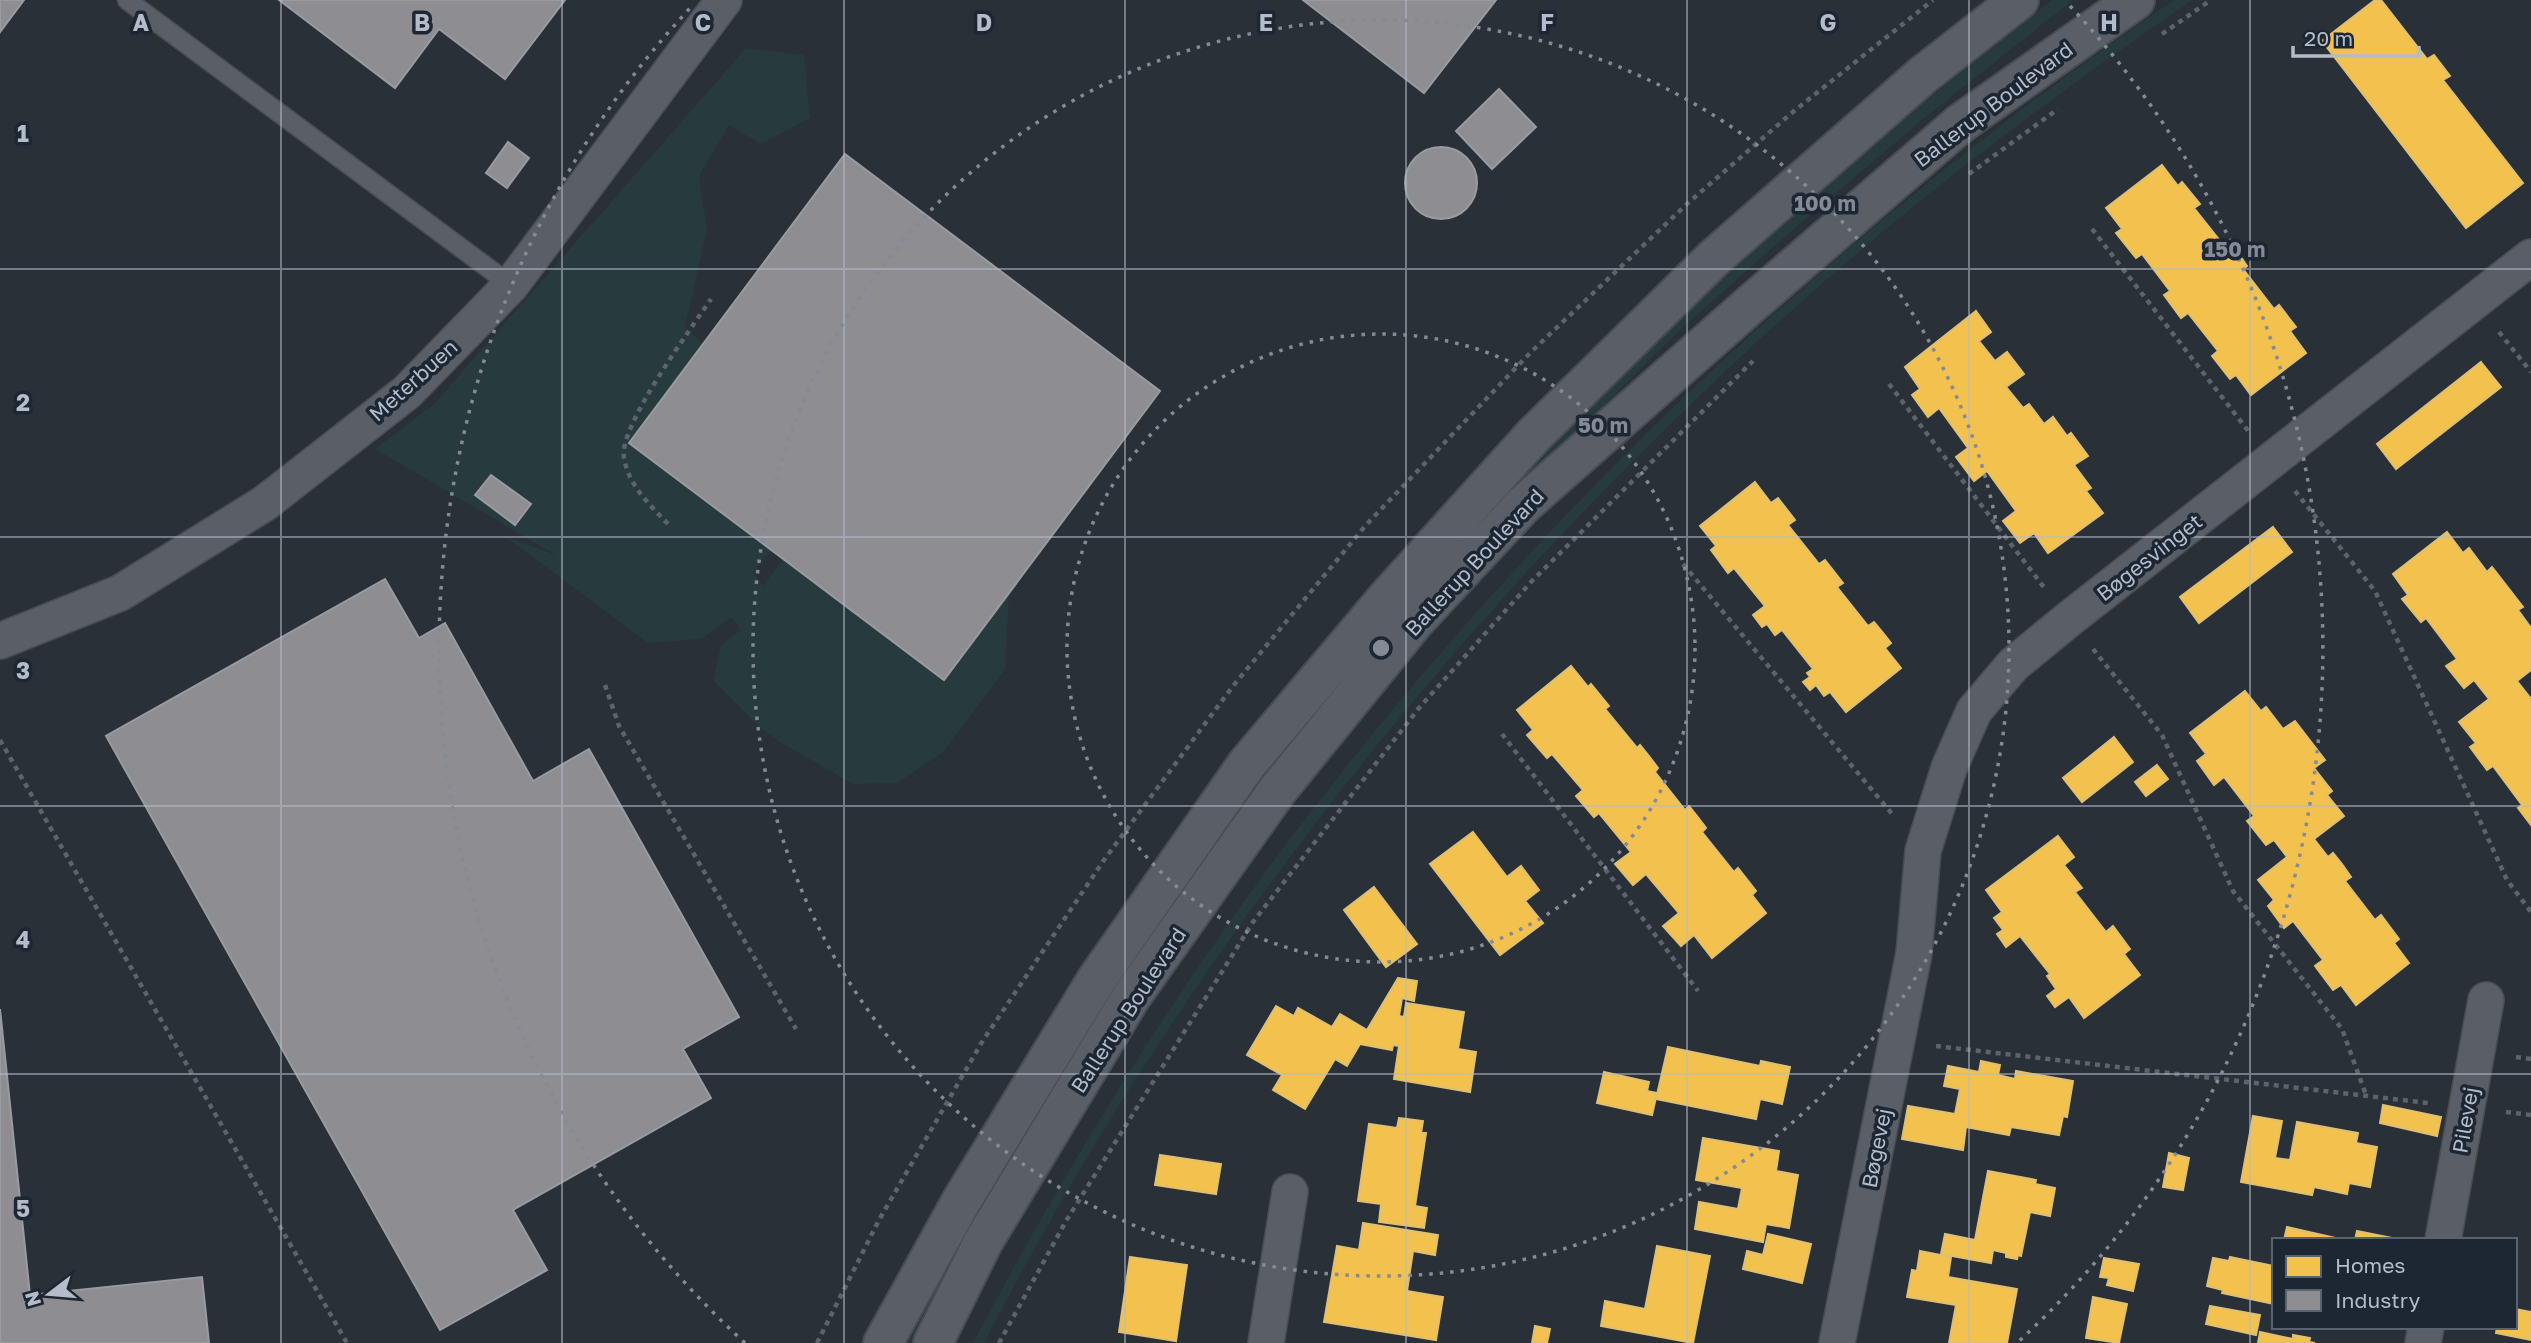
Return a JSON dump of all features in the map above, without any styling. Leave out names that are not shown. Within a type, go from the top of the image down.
[{"type":"street","name":"Meterbuen","points":[[0,641],[120,593],[265,503],[407,392],[511,285],[724,0]]},
{"type":"street","name":"Ballerup Boulevard","points":[[883,1343],[962,1200],[1097,979],[1247,764],[1386,599],[1533,436],[1714,258],[1923,75],[2019,0]]},
{"type":"street","name":"Ballerup Boulevard","points":[[933,1343],[983,1242],[1131,997],[1277,791],[1415,621],[1522,506],[1761,295],[1961,123],[2135,0]]},
{"type":"street","name":"Bøgesvinget","points":[[1914,953],[1923,851],[1949,768],[1974,711],[2013,665],[2068,619],[2531,257]]},
{"type":"street","name":"Bøgevej","points":[[1837,1343],[1914,953]]},
{"type":"street","name":"Pilevej","points":[[2443,1238],[2486,1000]]},
{"type":"street","points":[[1266,1343],[1290,1192]]},
{"type":"lane","points":[[127,0],[511,285]]},
{"type":"path","points":[[2160,36],[2211,0]]},
{"type":"path","points":[[1961,180],[2062,106]]},
{"type":"path","points":[[2092,229],[2375,591],[2507,880],[2531,912]]},
{"type":"path","points":[[668,524],[639,494],[624,459],[623,445],[629,428],[647,398],[711,299]]},
{"type":"path","points":[[2474,301],[2531,372]]},
{"type":"path","points":[[999,1343],[1066,1222],[1253,922],[1419,708],[1531,582],[1762,353]]},
{"type":"path","points":[[1889,384],[2068,619],[2162,735],[2233,891],[2342,1029],[2366,1096]]},
{"type":"path","points":[[1682,564],[1923,851]]},
{"type":"path","points":[[605,684],[619,726],[796,1029]]},
{"type":"path","points":[[1502,734],[1698,991]]},
{"type":"path","points":[[0,740],[347,1343]]},
{"type":"path","points":[[1897,1042],[2468,1108]]},
{"type":"green space","points":[[2052,0],[2073,0],[1923,119],[1681,329],[1545,464],[1399,624],[916,1343],[898,1343],[997,1162],[1246,790],[1513,475],[1764,234]]},
{"type":"green space","points":[[2174,0],[2192,0],[1964,166],[1891,225],[1756,342],[1626,468],[1501,600],[1382,739],[1270,884],[1166,1033],[1070,1186],[984,1343],[973,1343],[1079,1154],[1194,972],[1278,855],[1374,732],[1475,614],[1581,500],[1691,390],[1806,286],[1925,185],[2048,90]]},
{"type":"green space","points":[[746,48],[804,55],[810,118],[761,144],[729,125],[699,176],[707,229],[685,327],[703,344],[629,444],[771,551],[753,573],[763,586],[783,559],[943,680],[1009,594],[1005,669],[943,752],[897,783],[853,784],[780,742],[760,727],[713,680],[721,645],[741,630],[732,617],[701,639],[648,643],[506,537],[556,555],[375,449],[434,404]]},
{"type":"building: Homes","points":[[2375,0],[2381,0],[2427,59],[2434,55],[2450,76],[2443,80],[2523,183],[2466,228],[2322,41]]},
{"type":"building: Homes","points":[[2162,165],[2178,186],[2182,182],[2200,204],[2194,208],[2225,247],[2231,243],[2247,266],[2243,269],[2274,309],[2279,305],[2296,327],[2290,331],[2306,353],[2251,395],[2236,375],[2230,379],[2212,356],[2218,351],[2188,313],[2181,318],[2164,295],[2170,291],[2142,254],[2136,258],[2116,233],[2122,229],[2106,208]]},
{"type":"building: Homes","points":[[1976,311],[1991,332],[1979,341],[1995,361],[2007,352],[2024,374],[2006,387],[2023,408],[2029,404],[2044,424],[2053,417],[2067,436],[2071,433],[2088,456],[2074,465],[2091,488],[2086,491],[2103,513],[2048,553],[2034,533],[2020,543],[2003,521],[2016,511],[1987,471],[1974,481],[1956,457],[1968,448],[1939,408],[1928,417],[1912,395],[1920,389],[1905,367]]},
{"type":"building: Homes","points":[[2481,362],[2501,387],[2396,469],[2377,444]]},
{"type":"building: Homes","points":[[1755,482],[1771,503],[1778,498],[1795,520],[1788,525],[1819,564],[1825,560],[1843,583],[1837,587],[1868,626],[1874,622],[1891,643],[1885,648],[1901,668],[1846,712],[1830,692],[1824,696],[1816,685],[1810,690],[1803,682],[1810,677],[1807,673],[1813,669],[1782,630],[1775,635],[1767,624],[1762,627],[1753,615],[1765,606],[1734,568],[1728,573],[1711,550],[1716,546],[1700,526]]},
{"type":"building: Homes","points":[[2273,527],[2292,552],[2199,623],[2180,597]]},
{"type":"building: Homes","points":[[2447,532],[2463,553],[2469,548],[2487,572],[2492,567],[2523,607],[2518,610],[2531,628],[2531,670],[2517,681],[2531,699],[2531,825],[2518,808],[2522,805],[2493,766],[2487,770],[2470,747],[2476,743],[2459,722],[2489,699],[2474,680],[2464,688],[2446,666],[2457,659],[2426,618],[2421,622],[2402,599],[2408,595],[2393,574]]},
{"type":"building: Homes","points":[[1571,666],[1588,687],[1591,684],[1609,706],[1605,709],[1637,748],[1640,745],[1649,756],[1658,768],[1655,772],[1685,810],[1689,806],[1697,816],[1706,828],[1702,832],[1734,872],[1738,868],[1756,891],[1752,895],[1766,913],[1712,958],[1694,935],[1681,946],[1663,926],[1679,913],[1646,874],[1633,885],[1615,864],[1631,852],[1599,813],[1594,817],[1576,796],[1583,790],[1552,754],[1547,758],[1527,735],[1533,730],[1517,710]]},
{"type":"building: Homes","points":[[2245,691],[2261,711],[2266,707],[2283,729],[2295,721],[2325,760],[2314,768],[2332,791],[2327,795],[2344,816],[2314,839],[2328,857],[2333,853],[2342,864],[2351,877],[2345,881],[2375,920],[2381,915],[2399,939],[2394,943],[2409,963],[2356,1005],[2341,985],[2333,990],[2315,966],[2323,960],[2293,921],[2284,928],[2268,906],[2274,900],[2258,880],[2287,857],[2274,840],[2266,845],[2247,821],[2254,816],[2224,777],[2214,785],[2197,761],[2206,754],[2190,733]]},
{"type":"building: Homes","points":[[2114,737],[2133,762],[2082,802],[2063,778]]},
{"type":"building: Homes","points":[[2157,765],[2168,779],[2146,796],[2135,782]]},
{"type":"building: Homes","points":[[1473,832],[1507,877],[1521,866],[1539,890],[1525,901],[1543,923],[1500,955],[1430,864]]},
{"type":"building: Homes","points":[[2058,836],[2074,857],[2064,865],[2082,888],[2075,892],[2106,932],[2113,926],[2130,949],[2124,954],[2140,975],[2084,1018],[2069,997],[2055,1007],[2047,996],[2056,989],[2047,976],[2050,974],[2020,936],[2006,947],[1997,934],[2003,930],[1994,918],[2002,912],[1986,890]]},
{"type":"building: Homes","points":[[1374,887],[1417,944],[1386,967],[1344,910]]},
{"type":"building: Homes","points":[[1398,978],[1417,981],[1414,1001],[1402,998],[1399,1016],[1404,1017],[1406,1003],[1464,1012],[1458,1049],[1476,1052],[1470,1092],[1394,1079],[1399,1046],[1393,1045],[1392,1050],[1360,1044],[1347,1066],[1335,1059],[1305,1109],[1273,1090],[1282,1075],[1247,1055],[1276,1006],[1294,1016],[1298,1008],[1332,1027],[1340,1014],[1367,1030]]},
{"type":"building: Homes","points":[[1668,1047],[1760,1066],[1761,1061],[1790,1067],[1782,1104],[1760,1099],[1756,1119],[1656,1099]]},
{"type":"building: Homes","points":[[1981,1061],[2000,1065],[1998,1075],[2015,1079],[2016,1071],[2073,1081],[2067,1117],[2063,1116],[2059,1135],[2011,1127],[2009,1135],[1966,1127],[1963,1150],[1902,1139],[1908,1106],[1955,1114],[1960,1089],[1944,1086],[1948,1066],[1979,1072]]},
{"type":"building: Homes","points":[[1604,1072],[1649,1082],[1647,1091],[1657,1093],[1652,1115],[1597,1103]]},
{"type":"building: Homes","points":[[2383,1105],[2441,1117],[2437,1136],[2380,1123]]},
{"type":"building: Homes","points":[[2253,1116],[2282,1121],[2275,1158],[2290,1160],[2297,1122],[2358,1133],[2356,1143],[2377,1147],[2370,1187],[2349,1183],[2347,1194],[2314,1187],[2312,1195],[2241,1182]]},
{"type":"building: Homes","points":[[1399,1118],[1423,1121],[1421,1133],[1426,1133],[1415,1206],[1427,1208],[1424,1228],[1379,1222],[1381,1204],[1358,1201],[1369,1124],[1397,1128]]},
{"type":"building: Homes","points":[[1703,1138],[1779,1151],[1776,1171],[1798,1175],[1789,1228],[1766,1224],[1763,1242],[1695,1229],[1699,1202],[1738,1209],[1742,1188],[1696,1180]]},
{"type":"building: Homes","points":[[2169,1153],[2189,1158],[2183,1190],[2163,1187]]},
{"type":"building: Homes","points":[[1160,1155],[1221,1164],[1216,1194],[1155,1185]]},
{"type":"building: Homes","points":[[1988,1171],[2036,1180],[2035,1184],[2055,1188],[2050,1216],[2030,1212],[2021,1256],[2018,1255],[2017,1259],[1993,1250],[1991,1263],[1941,1254],[1945,1234],[1975,1240]]},
{"type":"building: Homes","points":[[1363,1223],[1438,1235],[1435,1255],[1413,1251],[1407,1291],[1443,1297],[1436,1340],[1324,1322],[1337,1246],[1359,1250]]},
{"type":"building: Homes","points":[[2287,1227],[2336,1238],[2284,1238]]},
{"type":"building: Homes","points":[[2357,1231],[2392,1238],[2355,1238]]},
{"type":"building: Homes","points":[[1768,1234],[1811,1244],[1802,1283],[1743,1269],[1747,1251],[1763,1255]]},
{"type":"building: Homes","points":[[1657,1246],[1710,1256],[1693,1343],[1601,1326],[1605,1301],[1645,1309]]},
{"type":"building: Homes","points":[[1920,1251],[1951,1257],[1948,1277],[2017,1289],[2007,1343],[1949,1343],[1956,1305],[1907,1297],[1912,1270],[1917,1271]]},
{"type":"building: Homes","points":[[1130,1257],[1187,1265],[1176,1341],[1119,1332]]},
{"type":"building: Homes","points":[[2230,1257],[2272,1266],[2272,1304],[2222,1293],[2223,1290],[2207,1286],[2213,1258],[2229,1261]]},
{"type":"building: Homes","points":[[2104,1258],[2139,1264],[2133,1291],[2107,1285],[2109,1278],[2100,1277]]},
{"type":"building: Homes","points":[[2093,1297],[2127,1304],[2119,1343],[2086,1338]]},
{"type":"building: Homes","points":[[2210,1306],[2260,1315],[2256,1335],[2206,1324]]},
{"type":"building: Homes","points":[[2517,1309],[2531,1312],[2531,1340],[2496,1333],[2497,1329],[2517,1329]]},
{"type":"building: Homes","points":[[1535,1326],[1550,1329],[1547,1343],[1532,1343]]},
{"type":"building: Homes","points":[[2260,1332],[2293,1339],[2293,1335],[2310,1338],[2309,1342],[2315,1343],[2258,1343]]},
{"type":"building: Industry","points":[[0,0],[24,0],[0,32]]},
{"type":"building: Industry","points":[[279,0],[565,0],[505,79],[439,29],[395,88]]},
{"type":"building: Industry","points":[[1303,0],[1496,0],[1424,93]]},
{"type":"building: Industry","points":[[1499,89],[1536,127],[1492,169],[1456,131]]},
{"type":"building: Industry","points":[[508,142],[529,158],[507,188],[486,173]]},
{"type":"building: Industry","points":[[1441,147],[1455,150],[1467,157],[1474,169],[1477,183],[1474,197],[1467,209],[1455,216],[1441,219],[1427,216],[1415,209],[1408,197],[1405,183],[1408,169],[1415,157],[1427,150]]},
{"type":"building: Industry","points":[[845,154],[1160,391],[944,680],[629,443]]},
{"type":"building: Industry","points":[[491,475],[531,504],[515,525],[475,495]]},
{"type":"building: Industry","points":[[385,579],[419,638],[445,623],[533,781],[589,749],[739,1017],[683,1049],[711,1098],[513,1210],[547,1270],[440,1330],[106,736]]},
{"type":"building: Industry","points":[[0,1009],[30,1295],[202,1277],[209,1343],[0,1343]]}]
